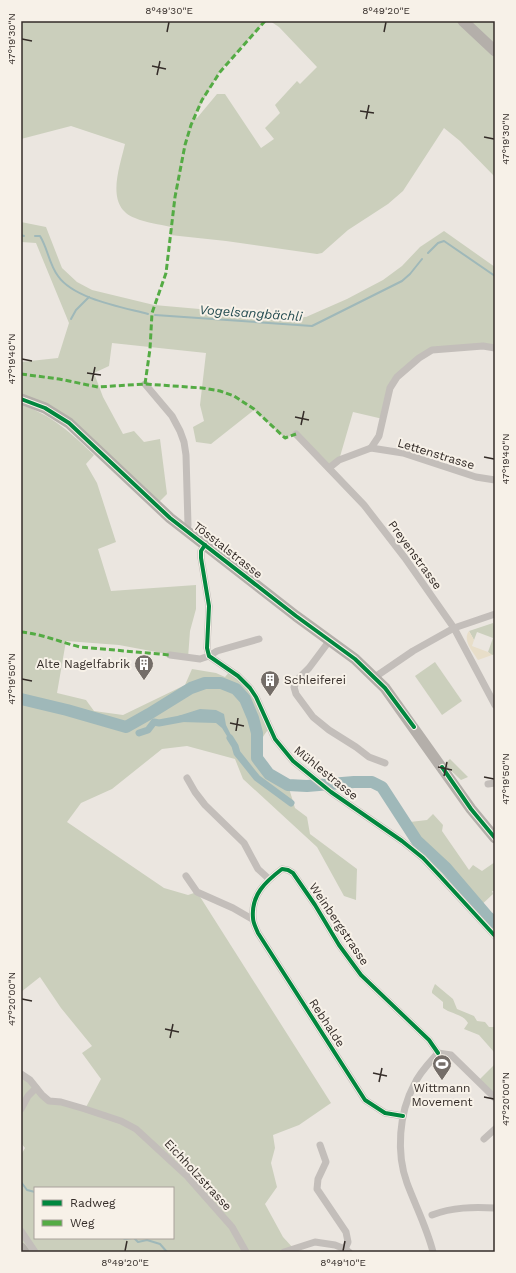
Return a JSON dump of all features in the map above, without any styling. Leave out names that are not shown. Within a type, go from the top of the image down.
[{"type":"main road","points":[[463,21],[495,51]]},
{"type":"main road","name":"Tösstalstrasse","points":[[21,399],[45,408],[69,423],[156,505],[186,531],[355,659],[375,677],[385,688],[471,809],[495,838]]},
{"type":"main road","points":[[21,1248],[24,1252]]},
{"type":"street","points":[[329,468],[339,460],[371,448],[379,436],[390,388],[407,367],[419,358],[432,350],[483,346],[495,348]]},
{"type":"street","points":[[145,384],[172,416],[184,442],[186,455],[188,525],[186,531]]},
{"type":"street","name":"Preyenstrasse","points":[[296,434],[364,505],[405,558],[454,628],[495,705]]},
{"type":"street","name":"Lettenstrasse","points":[[371,448],[403,453],[476,477],[495,480]]},
{"type":"street","points":[[205,545],[201,551],[201,558],[209,606],[207,648],[209,656]]},
{"type":"street","points":[[375,677],[413,651],[454,628],[495,614]]},
{"type":"street","points":[[170,655],[200,659],[217,651],[259,639]]},
{"type":"street","points":[[330,640],[309,668],[298,679],[294,687],[296,694],[313,717],[329,730],[370,757],[385,764]]},
{"type":"street","name":"Mühlestrasse","points":[[209,656],[238,676],[250,688],[256,697],[271,733],[282,749],[293,761],[340,799],[402,841],[423,858],[495,936]]},
{"type":"street","points":[[187,778],[205,806],[244,843],[258,869],[269,879]]},
{"type":"street","name":"Weinbergstrasse","points":[[252,919],[258,894],[269,879],[282,869],[293,873],[315,905],[339,945],[361,975],[429,1040],[438,1053]]},
{"type":"street","points":[[186,876],[197,892],[227,905],[252,919]]},
{"type":"street","name":"Rebhalde","points":[[252,919],[258,933],[365,1100],[385,1114],[403,1116]]},
{"type":"street","points":[[433,1252],[428,1232],[407,1182],[402,1164],[401,1146],[403,1116],[413,1085],[420,1074],[438,1053],[451,1054],[495,1098]]},
{"type":"street","name":"Eichholzstrasse","points":[[21,1074],[30,1080],[49,1101],[61,1102],[120,1120],[136,1129],[187,1176],[232,1227],[246,1252]]},
{"type":"street","points":[[21,1109],[28,1096],[36,1088]]},
{"type":"street","points":[[484,1139],[495,1129]]},
{"type":"street","points":[[284,1252],[315,1242],[335,1245],[347,1251],[348,1242],[346,1232],[317,1189],[318,1179],[326,1162],[320,1145]]},
{"type":"street","points":[[432,1215],[459,1208],[495,1208]]},
{"type":"street","points":[[21,1231],[35,1252]]},
{"type":"green space","points":[[21,21],[265,21],[220,71],[195,115],[197,118],[217,94],[225,94],[261,148],[274,139],[265,128],[280,113],[275,105],[297,81],[300,84],[317,67],[279,27],[270,21],[495,21],[495,177],[460,141],[444,128],[403,191],[388,204],[348,230],[322,253],[317,254],[226,241],[170,235],[171,227],[139,220],[125,212],[120,205],[116,185],[125,144],[71,126],[21,139]]},
{"type":"green space","points":[[21,222],[46,227],[62,268],[77,282],[92,290],[154,305],[290,317],[306,317],[347,299],[383,280],[402,266],[420,247],[444,231],[495,267],[495,348],[432,350],[397,377],[383,419],[353,412],[339,460],[329,468],[297,434],[285,438],[254,410],[211,444],[196,442],[193,427],[204,421],[200,405],[206,353],[112,343],[109,366],[94,373],[103,397],[123,434],[134,431],[144,442],[160,439],[167,494],[156,505],[78,430],[21,399],[21,362],[58,358],[69,323],[36,243],[21,242]]},
{"type":"green space","points":[[21,405],[51,419],[69,432],[94,455],[86,464],[97,483],[116,542],[98,549],[111,591],[196,585],[196,609],[190,631],[188,658],[119,645],[66,641],[57,693],[86,700],[94,711],[123,715],[185,685],[192,669],[216,673],[225,677],[230,671],[244,681],[269,728],[258,747],[258,760],[261,765],[271,774],[288,785],[295,808],[307,817],[310,834],[357,869],[356,900],[344,896],[317,847],[243,779],[235,759],[187,746],[162,749],[112,789],[81,803],[67,822],[164,888],[188,895],[197,892],[331,1103],[299,1125],[273,1135],[275,1148],[271,1163],[277,1187],[265,1204],[283,1237],[294,1249],[293,1252],[21,1252],[21,1155],[25,1148],[21,1143],[21,1074],[42,1095],[85,1109],[101,1079],[82,1053],[92,1046],[61,1008],[40,977],[21,992]]},
{"type":"green space","points":[[493,623],[495,630],[495,654],[492,655],[488,652],[493,638],[477,632],[474,640],[469,631]]},
{"type":"green space","points":[[435,662],[462,701],[442,715],[415,676]]},
{"type":"green space","points":[[450,759],[468,777],[461,780],[444,764]]},
{"type":"green space","points":[[433,814],[443,825],[442,831],[469,870],[473,865],[482,871],[495,862],[495,891],[492,891],[493,894],[477,909],[431,860],[410,841],[415,834],[410,822],[427,820]]},
{"type":"green space","points":[[435,984],[453,999],[457,1009],[474,1016],[477,1021],[485,1022],[489,1027],[494,1027],[494,1052],[479,1035],[464,1029],[468,1023],[466,1020],[443,1008],[443,1002],[432,993]]},
{"type":"green space","points":[[495,1064],[495,1098],[478,1081]]},
{"type":"sand","points":[[469,631],[474,640],[472,646],[492,655],[478,660],[467,642],[467,635]]},
{"type":"water","points":[[200,709],[216,710],[224,714],[226,725],[236,745],[233,746],[222,728],[216,723],[181,722],[176,719],[178,716]]},
{"type":"waterway","name":"Vogelsangbächli","points":[[35,236],[40,236],[58,276],[65,284],[75,291],[99,301],[148,314]]},
{"type":"waterway","name":"Vogelsangbächli","points":[[428,253],[438,243],[444,241],[495,276]]},
{"type":"waterway","name":"Vogelsangbächli","points":[[155,315],[312,326],[402,281],[410,274],[422,259]]},
{"type":"waterway","points":[[71,319],[76,310],[89,297]]},
{"type":"waterway","points":[[21,699],[67,710],[126,727],[191,688],[205,683],[221,683],[236,689],[245,699],[253,718],[257,733],[257,758],[269,774],[288,785],[307,786],[372,782],[382,787],[417,841],[446,868],[487,916],[495,923]]},
{"type":"waterway","points":[[139,733],[148,730],[154,722],[159,723],[186,718]]},
{"type":"waterway","points":[[230,738],[237,753],[257,778],[291,803]]},
{"type":"waterway","points":[[21,1182],[27,1190],[34,1192]]},
{"type":"waterway","points":[[135,1239],[138,1242],[147,1240],[160,1244],[167,1252]]},
{"type":"marked path","points":[[145,384],[150,349],[152,313],[166,273],[175,197],[185,145],[191,125],[202,100],[220,72],[265,21]]},
{"type":"marked path","points":[[21,374],[59,379],[98,387],[145,384],[202,388],[220,391],[234,396],[254,409],[285,438],[296,434]]},
{"type":"marked path","points":[[21,632],[44,636],[80,647],[170,655]]},
{"type":"cycle path","points":[[21,399],[45,408],[69,423],[170,518],[296,616],[355,659],[385,688],[414,727]]},
{"type":"cycle path","points":[[205,545],[201,551],[201,558],[209,606],[207,648],[209,656],[238,676],[250,688],[256,697],[275,739],[293,761],[331,792],[402,841],[423,858],[495,936]]},
{"type":"cycle path","points":[[442,767],[471,809],[495,838]]},
{"type":"cycle path","points":[[403,1116],[385,1113],[365,1100],[258,933],[253,920],[254,902],[260,890],[270,879],[282,869],[293,873],[315,905],[339,945],[361,975],[429,1040],[438,1053]]},
{"type":"place","name":"Alte Nagelfabrik","points":[[144,681]]},
{"type":"place","name":"Schleiferei","points":[[270,697]]},
{"type":"place","name":"Wittmann Movement","points":[[442,1081]]}]
